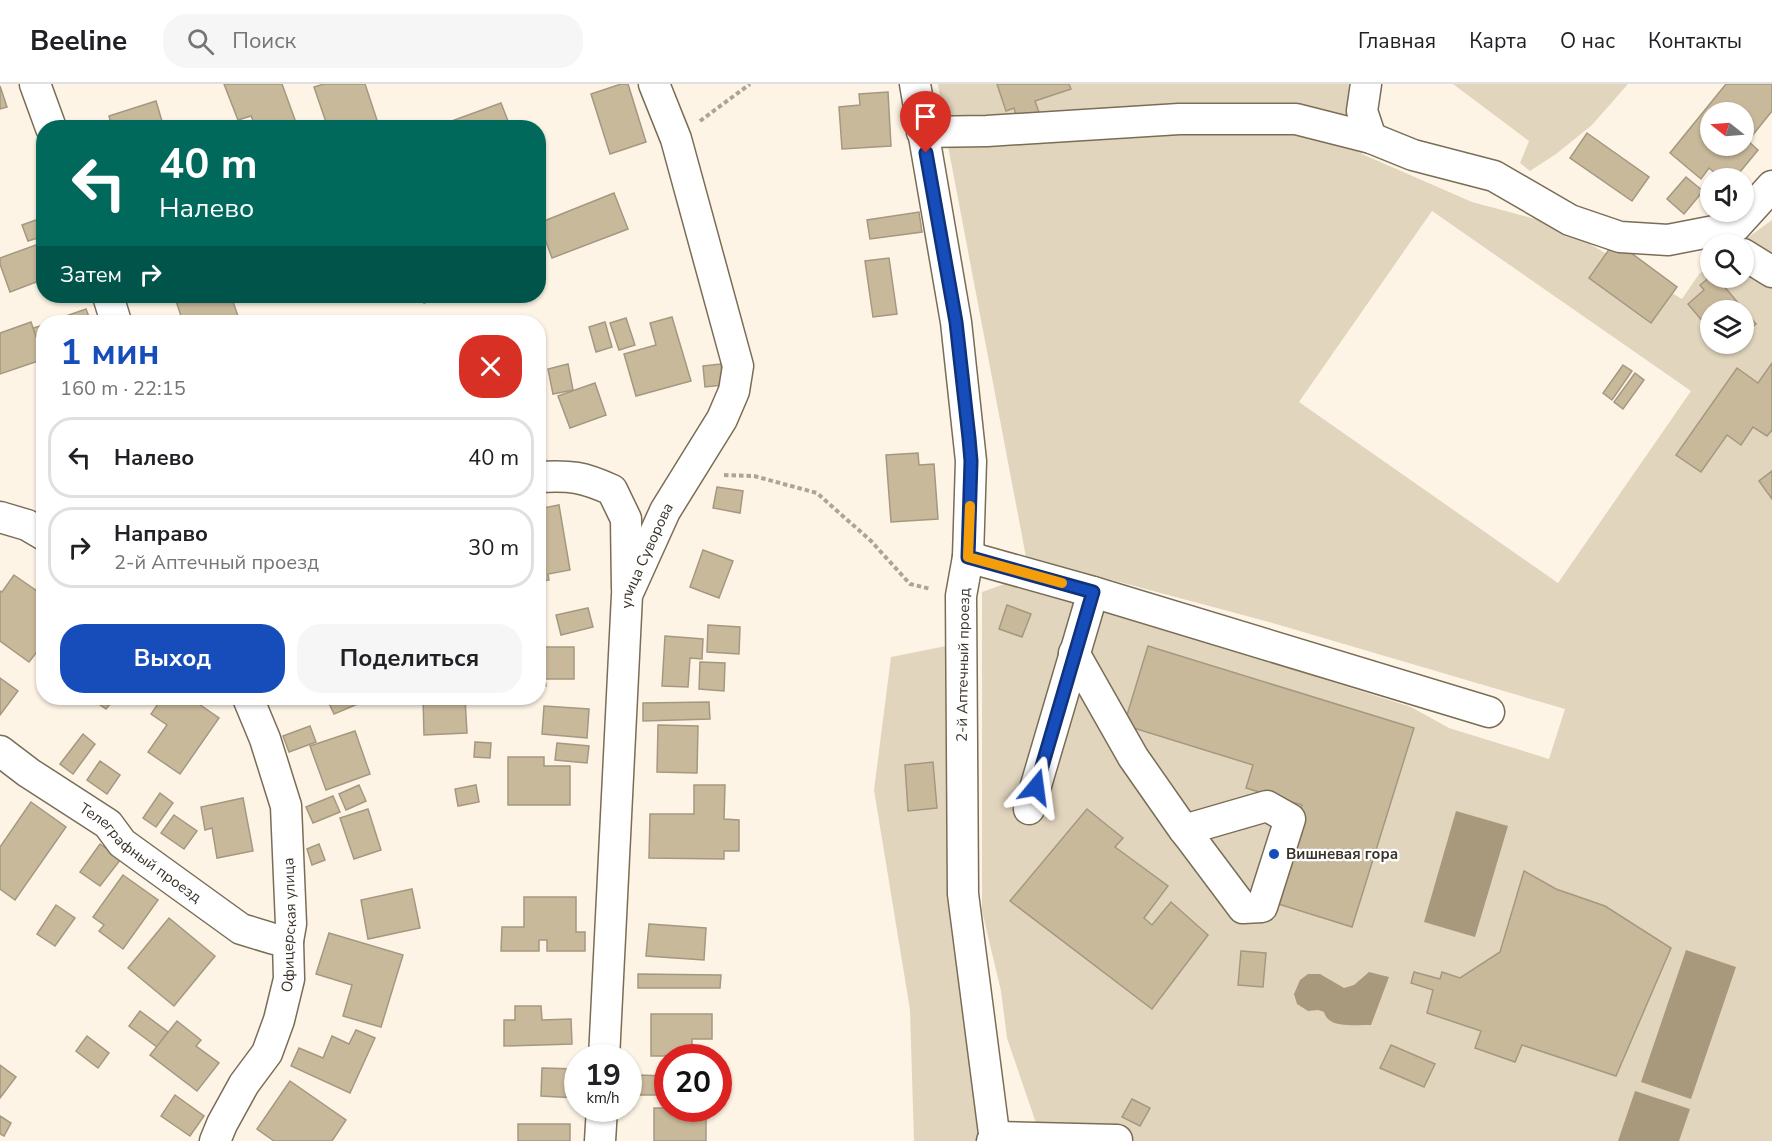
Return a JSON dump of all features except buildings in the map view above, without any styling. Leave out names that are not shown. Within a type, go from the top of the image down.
[{"type":"street","points":[[35,84],[48,120]]},
{"type":"street","name":"улица Суворова","points":[[605,1044],[627,595],[665,510],[722,419],[734,391],[738,366],[676,139],[654,84]]},
{"type":"street","name":"2-й Аптечный проезд","points":[[915,84],[959,345],[971,461],[968,557],[961,596],[963,894],[994,1140]]},
{"type":"street","points":[[1366,84],[1362,111],[1371,138]]},
{"type":"street","points":[[922,132],[987,131],[1179,119],[1296,119],[1371,138],[1413,155],[1494,176],[1570,220],[1620,237],[1668,240],[1700,239]]},
{"type":"street","points":[[1726,234],[1772,186]]},
{"type":"street","points":[[1754,261],[1772,272]]},
{"type":"street","points":[[546,476],[566,475],[612,490],[626,519],[627,595]]},
{"type":"street","points":[[0,517],[27,525],[36,530]]},
{"type":"street","points":[[968,557],[1093,592],[1489,712]]},
{"type":"street","points":[[1029,809],[1093,592]]},
{"type":"street","points":[[1074,653],[1133,757],[1184,830]]},
{"type":"street","name":"Офицерская улица","points":[[215,1141],[244,1084],[267,1053],[279,1020],[289,979],[288,941],[291,924],[286,806],[265,739],[251,705]]},
{"type":"street","name":"Телеграфный проезд","points":[[0,751],[29,773],[108,824],[122,843],[241,929],[288,941]]},
{"type":"street","points":[[600,1141],[601,1122]]},
{"type":"street","points":[[994,1140],[1117,1140]]},
{"type":"path","points":[[676,139],[750,84]]},
{"type":"path","points":[[687,475],[754,476],[817,493],[871,541],[910,584],[961,596]]},
{"type":"shaded area","points":[[938,84],[1353,84],[1362,154],[1472,202],[1558,225],[1682,299],[1700,273],[1700,288],[1754,288],[1753,234],[1772,220],[1772,1141],[1039,1141],[1036,1123],[1007,1038],[1001,991],[982,911],[982,592],[1013,581],[1411,707],[1449,728],[1549,759],[1565,709],[1269,622],[1026,557]],"holes":[[[1432,211],[1691,391],[1558,583],[1299,402]]]},
{"type":"shaded area","points":[[1453,84],[1628,84],[1592,125],[1556,154],[1530,171],[1520,163],[1529,141]]},
{"type":"shaded area","points":[[951,645],[960,999],[972,1042],[982,1141],[914,1141],[910,1010],[874,790],[891,657]]},
{"type":"shaded area","points":[[1456,811],[1508,826],[1475,937],[1424,922]]},
{"type":"shaded area","points":[[1686,950],[1736,967],[1691,1099],[1641,1082]]},
{"type":"shaded area","points":[[1369,972],[1389,977],[1371,1025],[1337,1024],[1327,1018],[1324,1012],[1308,1011],[1297,1004],[1294,994],[1300,980],[1308,974],[1320,974],[1344,988],[1354,985]]},
{"type":"shaded area","points":[[1635,1091],[1690,1109],[1679,1141],[1618,1141]]},
{"type":"slow traffic","points":[[970,506],[968,557],[1062,583]]},
{"type":"place","name":"Вишневая гора","points":[[1274,854]]},
{"type":"route","points":[[926,153],[956,322],[969,438],[971,461],[968,557],[1093,592],[1036,787]]}]
